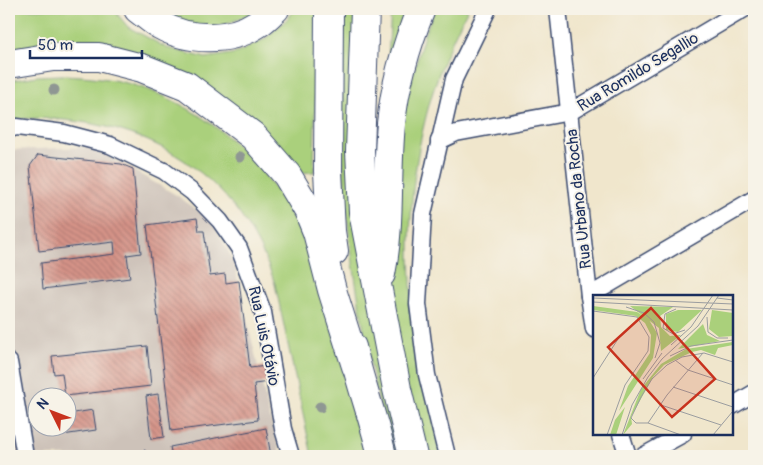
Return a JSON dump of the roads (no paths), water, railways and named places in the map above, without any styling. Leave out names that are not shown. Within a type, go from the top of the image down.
[{"type":"highway","points":[[138,9],[160,26],[182,34],[211,38],[236,33],[257,24],[275,9]]},
{"type":"highway","points":[[329,9],[328,171],[331,231],[356,366]]},
{"type":"highway","points":[[365,9],[361,168],[363,212],[396,389],[413,456]]},
{"type":"highway","points":[[377,292],[386,250],[391,124],[399,73],[421,9]]},
{"type":"highway","points":[[9,64],[53,57],[99,57],[142,68],[187,86],[253,136],[287,175],[308,210],[377,432],[382,456]]},
{"type":"street","points":[[447,456],[427,375],[418,304],[423,214],[454,79],[488,9]]},
{"type":"street","name":"Rua Urbano da Rocha","points":[[558,9],[593,322]]},
{"type":"street","name":"Rua Romildo Segallio","points":[[439,141],[456,133],[570,112],[744,9]]},
{"type":"street","name":"Rua Luis Otávio","points":[[9,129],[17,127],[64,133],[110,145],[164,171],[192,192],[220,221],[239,248],[262,312],[283,429],[291,456]]},
{"type":"street","points":[[589,296],[754,199]]},
{"type":"street","points":[[9,362],[25,456]]},
{"type":"street","points":[[733,405],[754,393]]},
{"type":"street","points":[[621,435],[628,456]]},
{"type":"street","points":[[643,456],[681,435]]}]
